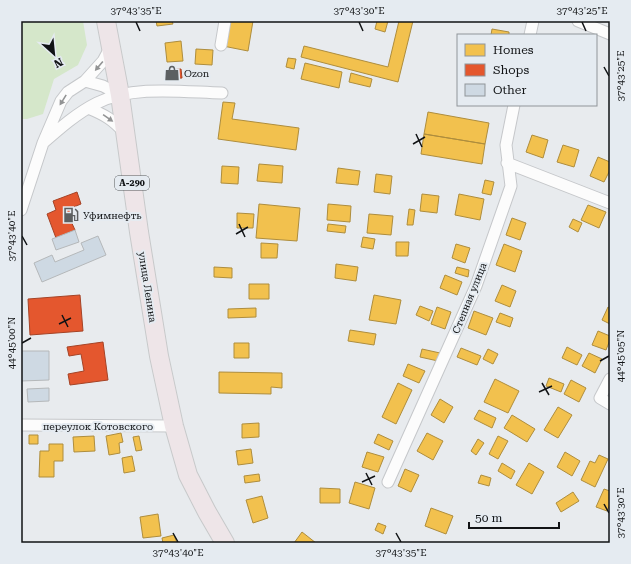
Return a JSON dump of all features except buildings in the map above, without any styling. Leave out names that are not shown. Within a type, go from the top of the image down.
[{"type":"highway","name":"улица Ленина","points":[[106,21],[120,95],[158,356],[174,426],[188,475],[225,543]]},
{"type":"street","points":[[221,45],[224,21]]},
{"type":"street","points":[[530,34],[533,21]]},
{"type":"street","points":[[578,21],[610,34]]},
{"type":"street","points":[[21,210],[43,143],[61,101],[68,92],[85,81],[103,61],[110,48]]},
{"type":"street","points":[[85,81],[103,86],[120,95]]},
{"type":"street","points":[[43,143],[63,125],[97,102],[120,95],[153,91],[222,93]]},
{"type":"street","name":"Степная улица","points":[[388,482],[476,286],[511,186],[506,145],[514,106]]},
{"type":"street","points":[[88,108],[105,115],[125,134]]},
{"type":"street","points":[[507,163],[610,203]]},
{"type":"street","points":[[610,379],[600,398],[610,404]]},
{"type":"street","name":"переулок Котовского","points":[[21,425],[174,426]]},
{"type":"green space","points":[[21,21],[83,21],[87,45],[78,65],[54,79],[43,114],[27,119],[21,119]]},
{"type":"place","name":"Ozon","points":[[172,73]]},
{"type":"place","name":"Уфимнефть","points":[[71,215]]}]
